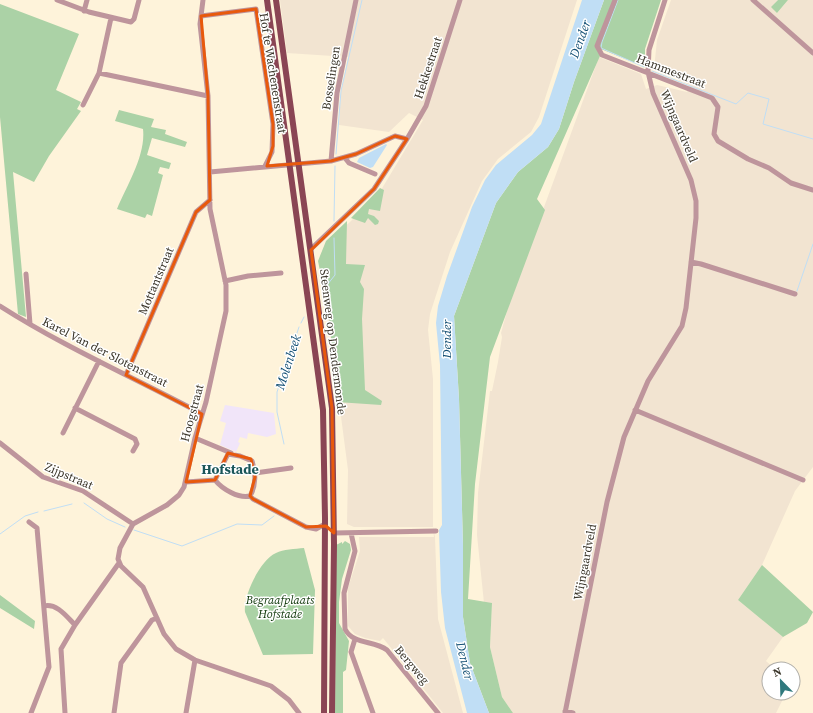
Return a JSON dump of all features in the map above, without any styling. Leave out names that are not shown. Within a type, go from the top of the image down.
[{"type":"main road","name":"Steenweg op Dendermonde","points":[[267,0],[291,164],[323,410],[325,521],[324,713]]},
{"type":"main road","name":"Steenweg op Dendermonde","points":[[276,0],[332,408],[334,532],[332,713]]},
{"type":"main road","points":[[325,521],[334,532]]},
{"type":"main road","points":[[325,544],[328,534],[334,532]]},
{"type":"street","points":[[57,0],[84,10],[124,21],[132,21],[139,0]]},
{"type":"street","points":[[84,10],[87,0]]},
{"type":"street","points":[[203,0],[201,16],[208,96],[210,172],[331,161],[345,158],[395,136],[407,139]]},
{"type":"street","name":"Bosselingen","points":[[331,161],[337,93],[356,0]]},
{"type":"street","name":"Hekkestraat","points":[[311,249],[374,190],[407,139],[426,106],[460,0]]},
{"type":"street","name":"Hammestraat","points":[[615,0],[598,46],[599,52],[712,98],[718,107],[714,134],[718,141],[748,160],[769,168],[791,183],[813,190]]},
{"type":"street","name":"Wijngaardveld","points":[[573,713],[565,712],[614,468],[635,410],[656,368],[682,326],[686,308],[696,218],[694,191],[688,171],[653,93],[648,72],[649,50],[665,0]]},
{"type":"street","points":[[753,0],[813,53]]},
{"type":"street","name":"Hof te Wachenenstraat","points":[[201,16],[256,8],[272,124],[272,152],[265,166]]},
{"type":"street","points":[[83,105],[99,73],[111,18]]},
{"type":"street","points":[[99,73],[208,96]]},
{"type":"street","points":[[345,158],[349,163],[375,174]]},
{"type":"street","name":"Hoogstraat","points":[[133,524],[174,500],[186,482],[195,438],[224,324],[227,300],[225,281],[210,200],[210,172]]},
{"type":"street","name":"Mottantstraat","points":[[126,375],[196,212],[210,200]]},
{"type":"street","points":[[690,262],[701,264],[795,294]]},
{"type":"street","points":[[225,281],[248,276],[281,273]]},
{"type":"street","points":[[26,274],[30,324]]},
{"type":"street","name":"Karel Van der Slotenstraat","points":[[0,306],[22,320],[202,414]]},
{"type":"street","points":[[63,433],[99,361]]},
{"type":"street","points":[[75,408],[135,439],[136,444],[133,450]]},
{"type":"street","points":[[635,410],[803,480]]},
{"type":"street","points":[[195,438],[231,454],[250,459],[254,466],[255,473],[251,497]]},
{"type":"street","name":"Zijpstraat","points":[[0,443],[43,477],[82,491],[133,524]]},
{"type":"street","points":[[215,480],[224,458],[231,454]]},
{"type":"street","points":[[255,473],[291,468]]},
{"type":"street","points":[[186,482],[215,480],[236,495],[251,497],[306,527],[316,529],[325,521]]},
{"type":"street","points":[[29,522],[37,528],[49,667],[31,713]]},
{"type":"street","points":[[65,713],[61,649],[75,625],[119,563],[119,551],[133,524]]},
{"type":"street","points":[[334,532],[436,531]]},
{"type":"street","points":[[351,533],[355,550],[344,588],[344,625],[347,632],[355,639],[351,652],[373,713]]},
{"type":"street","points":[[119,563],[143,587],[170,642],[183,654],[194,660],[271,686],[289,700],[299,713]]},
{"type":"street","points":[[44,606],[48,605],[58,609],[75,625]]},
{"type":"street","points":[[114,713],[121,663],[152,620],[157,618]]},
{"type":"street","name":"Bergweg","points":[[355,639],[379,645],[387,650],[438,713]]},
{"type":"street","points":[[186,713],[194,660]]},
{"type":"highlighted area","points":[[256,9],[273,124],[273,146],[267,166],[331,161],[356,154],[395,136],[407,139],[374,189],[311,250],[332,408],[334,533],[326,526],[306,527],[253,499],[250,496],[255,477],[251,459],[228,453],[215,480],[186,482],[202,414],[126,375],[196,212],[210,200],[208,96],[201,16]]},
{"type":"shaded area","points":[[280,0],[577,0],[539,117],[531,132],[498,159],[482,181],[450,252],[430,314],[428,330],[433,379],[433,527],[354,527],[347,524],[348,470],[320,256],[326,244],[381,190],[423,120],[409,113],[389,132],[339,125],[341,91],[348,57],[287,53]]},
{"type":"shaded area","points":[[671,0],[778,0],[772,7],[777,13],[788,0],[813,0],[813,467],[795,491],[762,565],[738,600],[783,637],[766,661],[761,661],[761,701],[782,701],[776,713],[513,713],[502,697],[490,647],[492,603],[484,603],[477,535],[478,493],[490,391],[492,391],[498,362],[502,337],[501,333],[510,300],[599,57],[641,74],[646,89],[657,85],[687,92],[690,85],[654,69],[657,40]]},
{"type":"shaded area","points":[[225,405],[274,413],[276,434],[267,437],[248,433],[247,439],[240,437],[238,442],[240,443],[236,452],[220,445],[226,423],[220,421]]},
{"type":"shaded area","points":[[433,527],[435,537],[438,619],[463,713],[443,713],[383,638],[380,641],[365,638],[355,634],[348,626],[348,588],[360,551],[359,537],[434,537]]},
{"type":"green space","points":[[604,0],[661,0],[645,49],[645,67],[601,49],[600,56],[537,199],[545,210],[490,357],[475,484],[468,599],[492,603],[490,647],[502,697],[513,713],[489,713],[470,663],[463,617],[463,546],[459,399],[454,316],[496,203],[518,172],[548,147],[559,129],[574,82]]},
{"type":"green space","points":[[778,0],[788,0],[777,13],[771,7]]},
{"type":"green space","points":[[0,4],[79,34],[56,90],[81,102],[77,109],[81,111],[49,156],[34,182],[13,172],[26,317],[18,314],[0,117]]},
{"type":"green space","points":[[119,110],[154,119],[151,127],[166,130],[165,134],[187,142],[185,147],[152,138],[147,155],[171,163],[169,169],[160,167],[158,173],[163,175],[152,216],[147,214],[145,218],[117,209],[135,170],[142,149],[143,139],[143,129],[115,121]]},
{"type":"green space","points":[[380,188],[384,190],[380,211],[369,209],[368,214],[374,216],[379,221],[378,224],[375,225],[368,218],[365,223],[351,218]]},
{"type":"green space","points":[[347,221],[346,264],[365,265],[360,282],[364,289],[362,319],[365,390],[382,401],[381,405],[337,402],[329,316],[318,261],[326,241]]},
{"type":"green space","points":[[345,541],[350,544],[351,550],[342,579],[339,602],[339,623],[349,641],[346,670],[343,672],[343,713],[335,713],[336,545],[342,542],[342,544]]},
{"type":"green space","name":"Begraafplaats Hofstade","points":[[304,548],[315,590],[313,654],[263,655],[245,612],[245,605],[250,588],[264,563],[270,557],[276,553],[289,549]]},
{"type":"green space","points":[[762,565],[813,612],[807,623],[783,637],[738,600]]},
{"type":"green space","points":[[0,595],[35,621],[34,629],[0,608]]},
{"type":"water","name":"Dender","points":[[582,0],[604,0],[574,82],[559,129],[548,147],[518,172],[496,203],[454,316],[459,399],[463,546],[463,617],[470,663],[489,713],[467,713],[445,628],[441,592],[439,530],[442,525],[440,365],[436,323],[438,306],[447,276],[472,207],[485,180],[496,165],[532,135],[541,124]]},
{"type":"water","points":[[386,144],[387,145],[373,167],[370,168],[357,162],[359,158]]},
{"type":"waterway","points":[[336,154],[341,91],[362,0]]},
{"type":"waterway","points":[[618,0],[601,48],[644,67]]},
{"type":"waterway","points":[[652,71],[736,104],[748,93],[769,99],[763,124],[813,139]]},
{"type":"waterway","points":[[334,221],[335,166]]},
{"type":"waterway","points":[[323,290],[335,275],[334,238]]},
{"type":"waterway","points":[[797,291],[813,244]]},
{"type":"waterway","name":"Molenbeek","points":[[301,323],[304,317]]},
{"type":"waterway","name":"Molenbeek","points":[[284,444],[277,412],[277,392],[299,327]]},
{"type":"waterway","points":[[84,503],[107,519],[125,527]]},
{"type":"waterway","points":[[44,511],[72,504]]},
{"type":"waterway","points":[[0,534],[25,516],[38,512]]},
{"type":"waterway","points":[[134,530],[182,546],[237,524],[262,525],[274,516]]},
{"type":"district","name":"Hofstade","points":[[230,469]]}]
